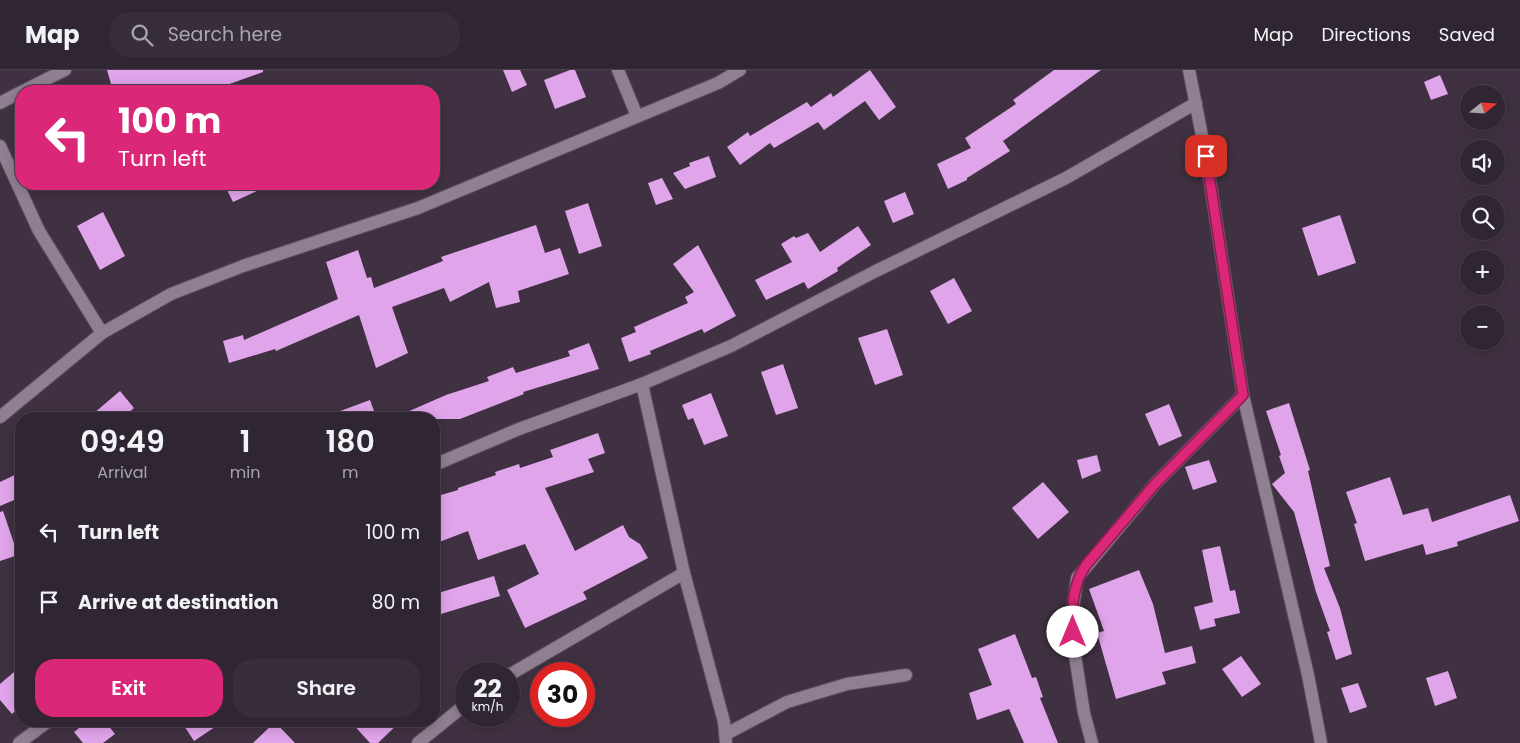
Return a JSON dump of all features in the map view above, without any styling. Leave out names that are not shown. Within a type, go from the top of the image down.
[{"type":"street","points":[[36,85],[65,70]]},
{"type":"street","points":[[618,70],[637,116]]},
{"type":"street","points":[[0,417],[102,333],[170,294],[243,266],[418,208],[718,82],[740,70]]},
{"type":"street","points":[[1189,70],[1243,395],[1308,675],[1321,743]]},
{"type":"street","points":[[0,103],[15,96]]},
{"type":"street","points":[[440,463],[519,429],[642,384],[731,346],[876,271],[1066,178],[1161,126],[1196,103]]},
{"type":"street","points":[[0,146],[15,179]]},
{"type":"street","points":[[20,190],[39,231],[102,333]]},
{"type":"street","points":[[642,384],[684,573],[726,738],[787,702],[847,684],[906,675]]},
{"type":"street","points":[[1092,743],[1084,712],[1074,649],[1072,616],[1076,578],[1155,484],[1243,395]]},
{"type":"street","points":[[520,669],[684,573]]},
{"type":"street","points":[[440,725],[455,713]]},
{"type":"street","points":[[19,743],[41,727]]},
{"type":"street","points":[[418,743],[438,727]]},
{"type":"building","points":[[107,70],[263,70],[263,72],[227,85],[111,85]]},
{"type":"building","points":[[503,70],[520,70],[527,85],[512,92]]},
{"type":"building","points":[[570,70],[575,70],[586,97],[555,109],[544,80]]},
{"type":"building","points":[[870,70],[896,107],[879,120],[865,101],[824,130],[818,122],[774,148],[770,143],[740,165],[727,147],[748,132],[750,136],[807,102],[811,107],[831,93],[833,97]]},
{"type":"building","points":[[1054,70],[1101,70],[1003,141],[1010,151],[967,178],[967,180],[948,189],[937,164],[971,148],[965,138],[1016,104],[1013,100]]},
{"type":"building","points":[[1440,75],[1448,94],[1431,100],[1424,82]]},
{"type":"building","points":[[709,156],[716,177],[685,189],[673,173],[690,166],[689,163]]},
{"type":"building","points":[[662,178],[673,199],[656,205],[648,183]]},
{"type":"building","points":[[227,190],[259,190],[233,202]]},
{"type":"building","points":[[905,192],[914,214],[893,223],[884,201]]},
{"type":"building","points":[[588,203],[602,246],[579,254],[565,211]]},
{"type":"building","points":[[103,212],[125,256],[100,270],[77,226]]},
{"type":"building","points":[[1340,215],[1356,263],[1318,276],[1302,228]]},
{"type":"building","points":[[536,225],[545,253],[560,248],[569,274],[518,291],[520,302],[496,308],[489,282],[450,302],[444,288],[392,307],[408,353],[376,368],[359,315],[276,351],[275,349],[229,363],[223,341],[243,335],[244,340],[338,299],[326,262],[358,250],[367,278],[371,277],[374,288],[443,261],[441,257]]},
{"type":"building","points":[[858,226],[871,245],[837,268],[838,271],[808,289],[804,282],[766,300],[755,280],[792,262],[781,244],[794,236],[796,238],[808,233],[820,252]]},
{"type":"building","points":[[698,245],[736,316],[704,333],[702,329],[650,351],[651,354],[629,362],[621,338],[636,332],[634,327],[688,303],[685,297],[694,292],[673,264]]},
{"type":"building","points":[[954,278],[972,311],[948,324],[930,291]]},
{"type":"building","points":[[887,329],[903,375],[875,385],[858,338]]},
{"type":"building","points":[[589,343],[599,369],[523,392],[524,394],[460,419],[440,419],[440,412],[407,412],[446,395],[489,381],[487,377],[513,367],[516,373],[570,356],[568,351]]},
{"type":"building","points":[[783,364],[798,408],[776,415],[761,372]]},
{"type":"building","points":[[120,391],[134,408],[129,412],[95,412]]},
{"type":"building","points":[[711,393],[728,436],[704,445],[693,418],[688,420],[682,405]]},
{"type":"building","points":[[370,400],[374,412],[338,412]]},
{"type":"building","points":[[1289,403],[1310,470],[1308,471],[1330,566],[1324,568],[1340,608],[1352,654],[1336,660],[1327,632],[1330,631],[1316,592],[1294,512],[1272,484],[1285,473],[1266,411]]},
{"type":"building","points":[[1169,404],[1182,436],[1159,446],[1145,414]]},
{"type":"building","points":[[598,433],[605,453],[588,459],[594,472],[545,488],[575,551],[623,525],[629,537],[640,544],[648,558],[583,592],[587,599],[525,628],[507,590],[539,574],[525,544],[478,560],[468,531],[440,542],[440,495],[496,475],[495,472],[519,464],[520,468],[553,457],[550,450]]},
{"type":"building","points":[[1097,455],[1101,471],[1082,479],[1077,460]]},
{"type":"building","points":[[1209,460],[1217,482],[1193,490],[1185,467]]},
{"type":"building","points":[[15,475],[15,500],[0,506],[0,482]]},
{"type":"building","points":[[1390,477],[1403,515],[1428,508],[1432,522],[1510,495],[1519,521],[1457,542],[1458,546],[1426,555],[1423,544],[1365,561],[1354,524],[1357,523],[1346,492]]},
{"type":"building","points":[[1043,482],[1069,512],[1038,539],[1012,508]]},
{"type":"building","points":[[3,511],[15,546],[15,556],[0,561],[0,512]]},
{"type":"building","points":[[1220,546],[1230,591],[1235,590],[1240,613],[1214,619],[1216,626],[1200,630],[1194,607],[1213,602],[1202,550]]},
{"type":"building","points":[[1139,570],[1153,604],[1165,653],[1192,646],[1196,663],[1162,672],[1166,684],[1116,699],[1097,633],[1104,631],[1089,589]]},
{"type":"building","points":[[494,576],[500,596],[441,614],[440,592]]},
{"type":"building","points":[[1015,634],[1032,678],[1036,677],[1043,697],[1040,698],[1058,743],[1024,743],[1009,709],[977,720],[969,693],[992,685],[978,649]]},
{"type":"building","points":[[1241,656],[1261,684],[1242,697],[1222,669]]},
{"type":"building","points":[[15,671],[15,711],[12,714],[0,700],[0,684]]},
{"type":"building","points":[[1448,671],[1457,698],[1435,706],[1426,678]]},
{"type":"building","points":[[1358,683],[1367,707],[1350,713],[1341,688]]},
{"type":"building","points":[[80,727],[110,727],[115,734],[103,743],[83,743],[74,732]]},
{"type":"building","points":[[185,727],[215,727],[194,741]]},
{"type":"building","points":[[270,727],[280,727],[295,743],[253,743]]},
{"type":"building","points":[[355,727],[395,727],[378,743],[370,743]]},
{"type":"route","points":[[1073,632],[1072,616],[1076,578],[1155,484],[1243,395],[1206,156]]}]
